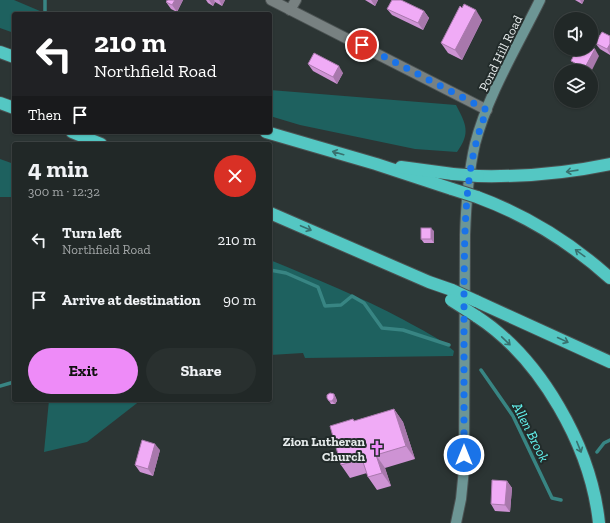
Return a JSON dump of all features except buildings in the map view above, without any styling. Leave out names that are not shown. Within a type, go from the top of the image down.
[{"type":"highway","points":[[0,52],[12,56]]},
{"type":"highway","points":[[0,103],[12,107]]},
{"type":"highway","points":[[77,134],[96,142]]},
{"type":"highway","points":[[272,134],[376,164],[477,197],[516,214],[553,235],[585,257],[610,278]]},
{"type":"highway","points":[[376,164],[478,176],[554,173],[610,164]]},
{"type":"highway","points":[[272,214],[429,282],[451,295],[499,333],[518,353],[546,387],[562,412],[575,437],[588,470],[599,523]]},
{"type":"highway","points":[[451,295],[476,301],[610,362]]},
{"type":"main road","name":"Pond Hill Road","points":[[456,523],[461,499],[464,469],[466,207],[472,158],[480,127],[487,110],[540,0]]},
{"type":"street","points":[[271,0],[487,110]]},
{"type":"street","points":[[290,10],[296,0]]},
{"type":"shaded area","points":[[0,0],[14,0],[42,12],[12,12],[12,32],[0,28]]},
{"type":"shaded area","points":[[272,90],[456,105],[466,128],[464,139],[457,152],[415,149],[300,125],[272,117]]},
{"type":"shaded area","points":[[0,159],[12,163],[12,197],[0,197]]},
{"type":"shaded area","points":[[272,261],[355,296],[388,312],[430,334],[454,351],[453,356],[305,358],[303,353],[272,355]]},
{"type":"shaded area","points":[[49,402],[138,402],[87,442],[44,452]]},
{"type":"waterway","points":[[45,0],[45,12]]},
{"type":"waterway","name":"Allen Brook","points":[[272,270],[286,273],[318,287],[325,306],[341,305],[352,296],[364,303],[382,328],[403,330],[449,345]]},
{"type":"waterway","name":"Allen Brook","points":[[481,370],[513,416],[552,498],[561,500]]},
{"type":"waterway","name":"Allen Brook","points":[[0,386],[12,383]]},
{"type":"waterway","name":"Allen Brook","points":[[597,452],[604,443],[610,440]]},
{"type":"place","name":"Zion Lutheran Church","points":[[377,448]]},
{"type":"route","points":[[362,45],[487,110],[475,143],[466,207],[464,294],[464,455]]}]
